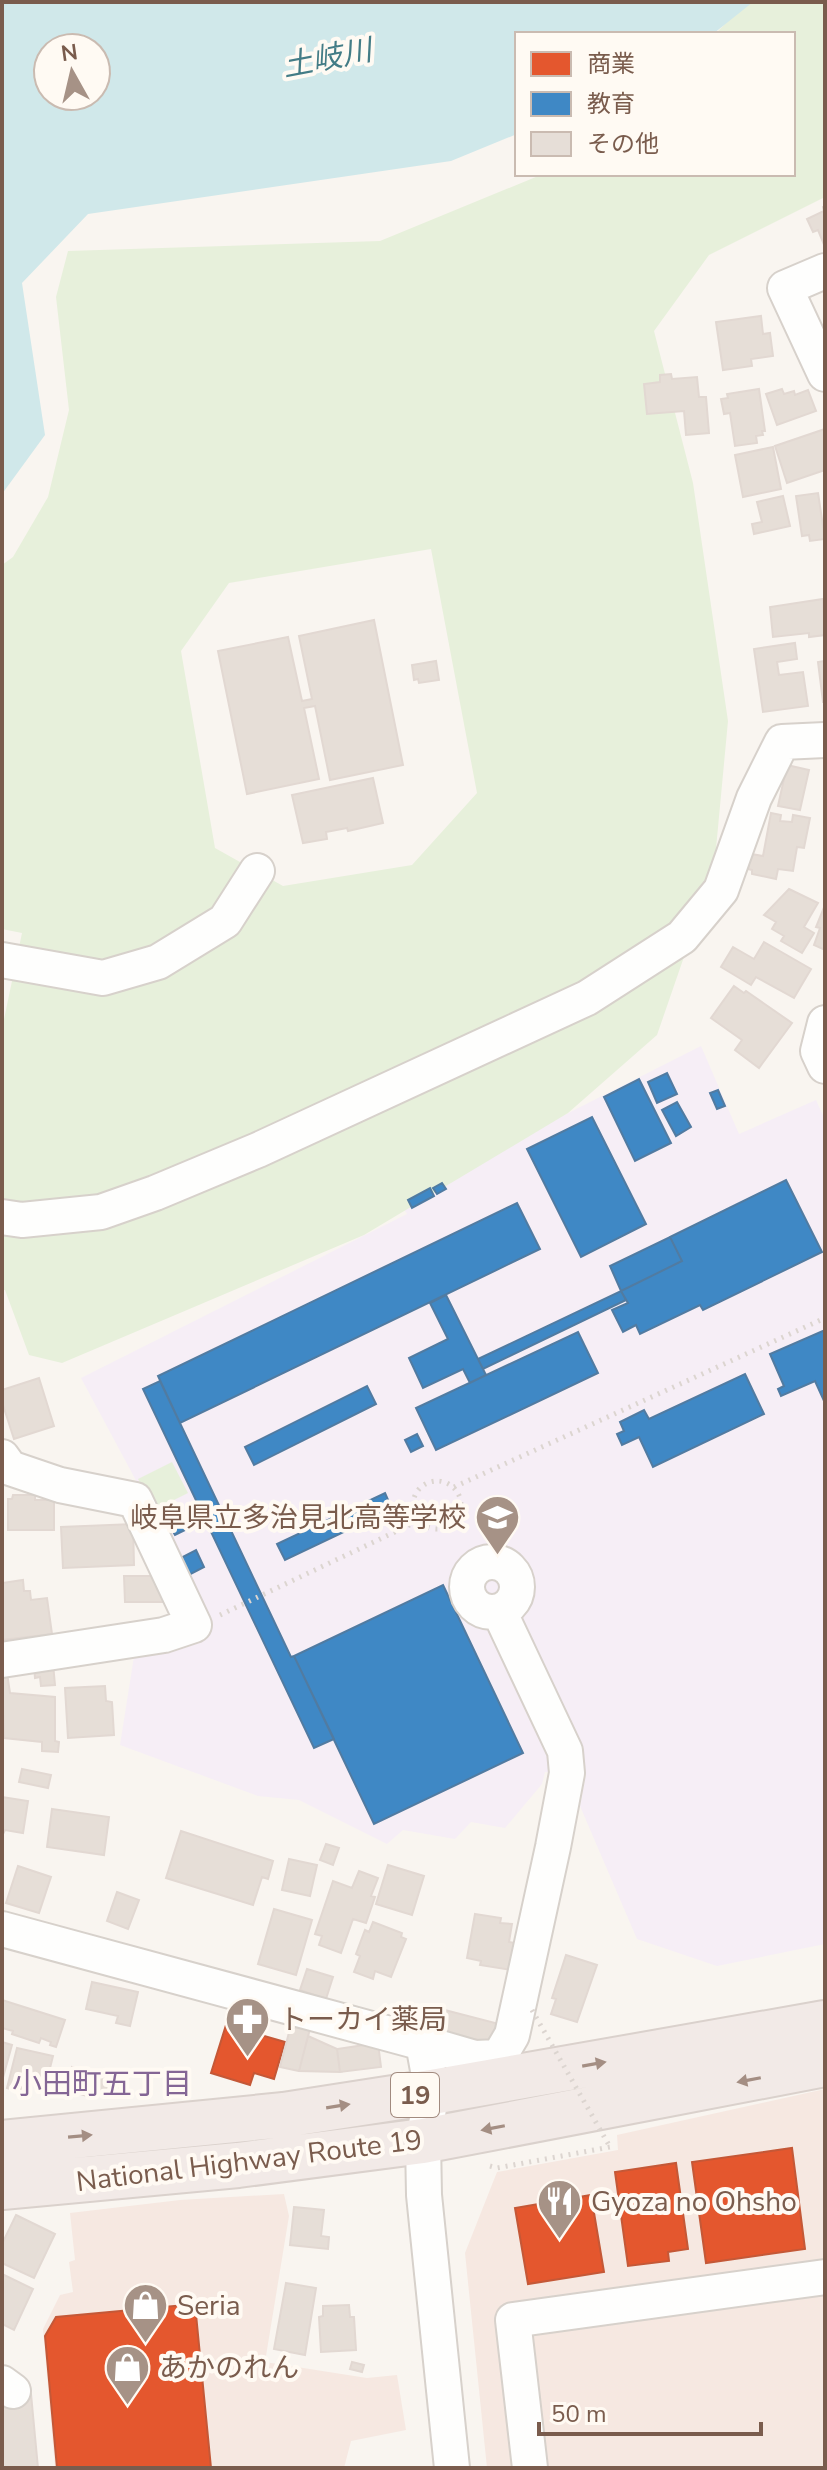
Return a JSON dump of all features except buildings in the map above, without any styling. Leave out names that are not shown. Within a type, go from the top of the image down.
[{"type":"highway","name":"National Highway Route 19","points":[[2,2143],[269,2116],[432,2092],[825,2023]]},
{"type":"highway","name":"National Highway Route 19","points":[[2,2187],[238,2165],[423,2141],[825,2064]]},
{"type":"street","points":[[825,271],[785,288],[825,374]]},
{"type":"street","points":[[2,1217],[22,1220],[101,1212],[189,1180],[587,998],[682,937],[721,890],[754,798],[782,742],[825,740]]},
{"type":"street","points":[[2,960],[103,978],[158,962],[225,921],[257,871]]},
{"type":"street","points":[[825,1023],[818,1051],[825,1066]]},
{"type":"street","points":[[2,1457],[10,1468],[60,1485],[135,1500],[194,1625],[164,1635],[2,1660]]},
{"type":"street","points":[[2,1929],[475,2058],[499,2057],[512,2035],[567,1773],[565,1751],[499,1611]]},
{"type":"street","points":[[423,2043],[432,2092],[423,2141],[434,2309],[452,2468]]},
{"type":"street","points":[[530,2468],[513,2320],[825,2277]]},
{"type":"path","points":[[454,1487],[825,1318]]},
{"type":"path","points":[[194,1625],[235,1609],[418,1521],[438,1529],[453,1523],[461,1509],[461,1501],[454,1487],[440,1480],[418,1489],[413,1504],[418,1521]]},
{"type":"path","points":[[497,2168],[610,2147],[532,2010]]},
{"type":"shaded area","name":"岐阜県立多治見北高等学校","points":[[701,1046],[739,1134],[816,1100],[825,1120],[825,1944],[717,1966],[637,1939],[580,1806],[586,1775],[545,1772],[542,1784],[505,1828],[471,1822],[455,1839],[403,1830],[387,1844],[299,1800],[258,1796],[120,1745],[135,1650],[202,1631],[140,1488],[81,1378],[407,1214],[398,1199]]},
{"type":"shaded area","points":[[825,2089],[825,2468],[487,2468],[465,2253],[497,2172],[618,2150],[617,2135]]},
{"type":"shaded area","points":[[284,2194],[289,2216],[265,2362],[367,2378],[397,2375],[406,2430],[351,2441],[344,2468],[55,2468],[43,2329],[60,2295],[73,2292],[69,2262],[75,2260],[70,2213],[180,2200]]},
{"type":"green space","points":[[747,2],[825,2],[825,197],[709,255],[654,331],[693,483],[728,721],[714,870],[657,1035],[568,1113],[364,1235],[62,1363],[29,1355],[5,1290],[2,1290],[2,1029],[22,933],[2,929],[2,565],[13,557],[48,497],[69,410],[56,297],[68,251],[380,241],[538,176],[795,176],[795,32],[717,32]],"holes":[[[431,549],[477,793],[412,865],[283,886],[215,848],[181,651],[229,583]]]},
{"type":"green space","points":[[172,1462],[188,1493],[154,1510],[138,1479]]},
{"type":"water","name":"土岐川","points":[[2,2],[753,2],[716,32],[515,32],[515,135],[451,161],[88,214],[22,283],[45,435],[2,494]]},
{"type":"place","name":"岐阜県立多治見北高等学校","points":[[497,1556]]},
{"type":"place","name":"トーカイ薬局","points":[[248,2058]]},
{"type":"place","name":"Gyoza no Ohsho","points":[[560,2240]]},
{"type":"place","name":"Seria","points":[[146,2344]]},
{"type":"place","name":"あかのれん","points":[[128,2406]]},
{"type":"district","name":"小田町五丁目","points":[[102,2084]]}]
